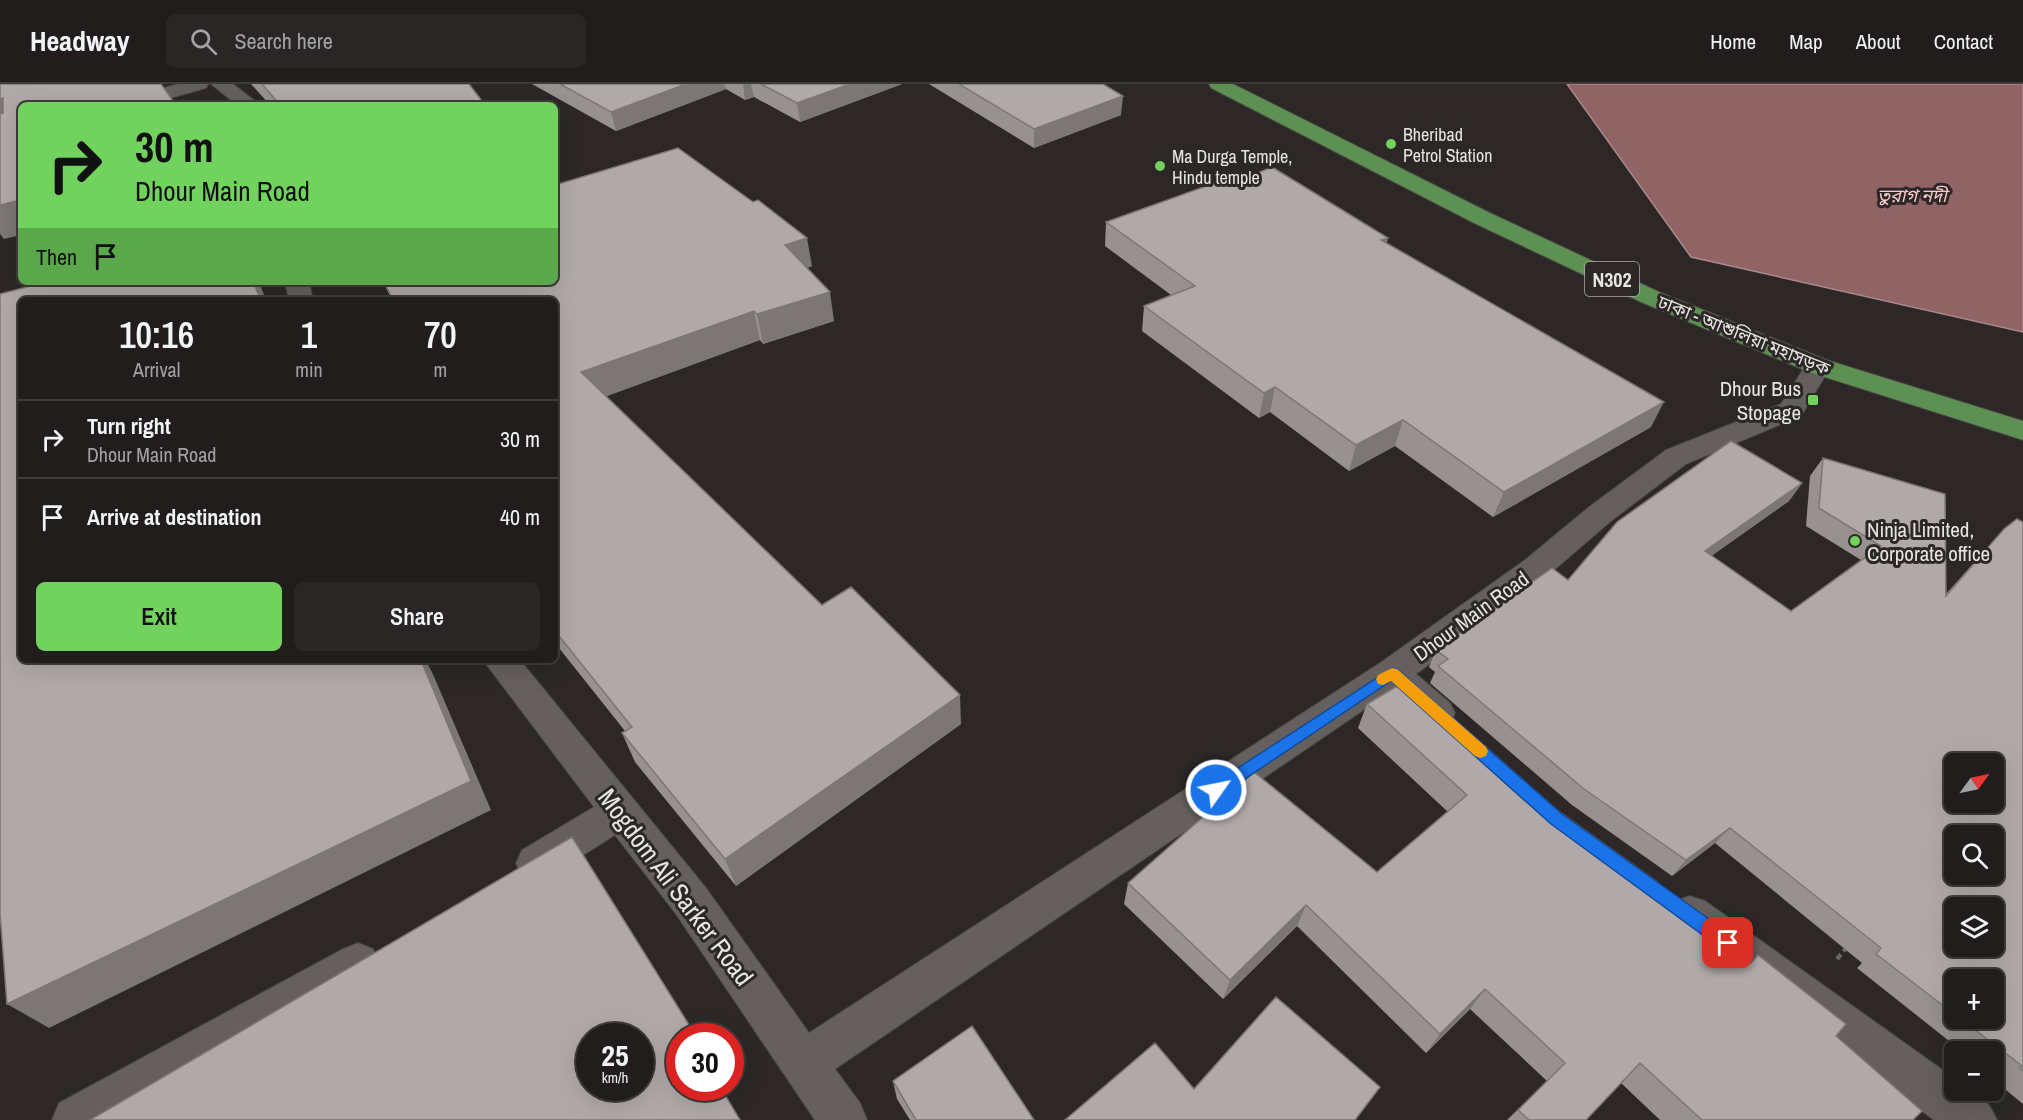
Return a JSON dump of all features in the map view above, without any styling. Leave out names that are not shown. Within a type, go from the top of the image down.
[{"type":"highway","name":"ঢাকা - আশুলিয়া মহাসড়ক","points":[[1218,84],[1503,228],[1650,297],[1818,366],[2023,431]]},
{"type":"street","points":[[136,102],[199,84]]},
{"type":"street","points":[[220,84],[246,102]]},
{"type":"street","name":"Dhour Main Road","points":[[1461,735],[1392,673],[1536,567],[1600,514],[1677,458],[1791,410],[1818,366]]},
{"type":"street","name":"Mogdom Ali Sarker Road","points":[[502,663],[691,901],[843,1120]]},
{"type":"street","points":[[804,1063],[1392,673]]},
{"type":"street","points":[[509,881],[620,811]]},
{"type":"street","points":[[1662,895],[1972,1120]]},
{"type":"street","points":[[76,1120],[387,948]]},
{"type":"path","points":[[1804,998],[1850,944]]},
{"type":"water","name":"তুরাগ নদী","points":[[1567,84],[2023,84],[2023,332],[1691,257]]},
{"type":"building","points":[[0,84],[161,84],[174,102],[18,102],[18,201],[0,205],[0,114],[3,113],[3,98],[0,99]]},
{"type":"building","points":[[262,84],[469,84],[483,102],[277,102]]},
{"type":"building","points":[[560,84],[686,84],[611,112]]},
{"type":"building","points":[[761,84],[850,84],[797,103]]},
{"type":"building","points":[[959,84],[1103,84],[1123,96],[1034,129]]},
{"type":"building","points":[[678,148],[753,202],[758,200],[807,238],[785,245],[830,292],[757,314],[754,311],[581,372],[822,605],[851,587],[960,695],[725,859],[622,733],[632,727],[558,635],[558,297],[392,297],[386,285],[558,285],[558,184]]},
{"type":"building","points":[[1272,167],[1388,238],[1381,240],[1664,402],[1504,492],[1403,420],[1356,445],[1275,387],[1264,393],[1144,306],[1195,286],[1106,222],[1237,175],[1243,179]]},
{"type":"building","points":[[34,285],[254,285],[260,297],[18,297],[18,663],[422,663],[471,781],[7,1004],[0,913],[0,294]]},
{"type":"building","points":[[1731,441],[1802,483],[1705,551],[1791,611],[1881,546],[1819,508],[1823,458],[1945,494],[1946,596],[2004,529],[2017,519],[2023,522],[2023,1071],[2020,1068],[2022,1066],[2004,1052],[2004,1041],[1990,1041],[1974,1029],[2004,1029],[2004,969],[1944,969],[1944,1006],[1876,954],[1881,948],[1730,828],[1686,860],[1584,789],[1438,666],[1448,659],[1436,650],[1552,568],[1568,580],[1617,522]]},
{"type":"building","points":[[1409,679],[1557,810],[1656,881],[1751,963],[1758,955],[1846,1024],[1836,1036],[1922,1111],[1913,1120],[1702,1120],[1640,1063],[1586,1120],[1529,1120],[1518,1110],[1565,1063],[1485,989],[1440,1034],[1306,905],[1230,980],[1128,883],[1254,772],[1377,872],[1467,795],[1367,704]]},
{"type":"building","points":[[572,837],[688,1023],[666,1023],[666,1101],[729,1101],[740,1120],[90,1120]]},
{"type":"building","points":[[1276,997],[1380,1087],[1355,1120],[1065,1120],[1155,1043],[1194,1089]]},
{"type":"building","points":[[972,1026],[1034,1120],[916,1120],[893,1081]]},
{"type":"slow traffic","points":[[1383,679],[1392,673],[1480,751]]},
{"type":"place","name":"Bheribad Petrol Station","points":[[1391,144]]},
{"type":"place","name":"Ma Durga Temple, Hindu temple","points":[[1160,166]]},
{"type":"place","name":"Dhour Bus Stopage","points":[[1813,400]]},
{"type":"place","name":"Ninja Limited, Corporate office","points":[[1855,541]]},
{"type":"route","points":[[1216,790],[1392,673],[1557,819],[1728,943]]}]
